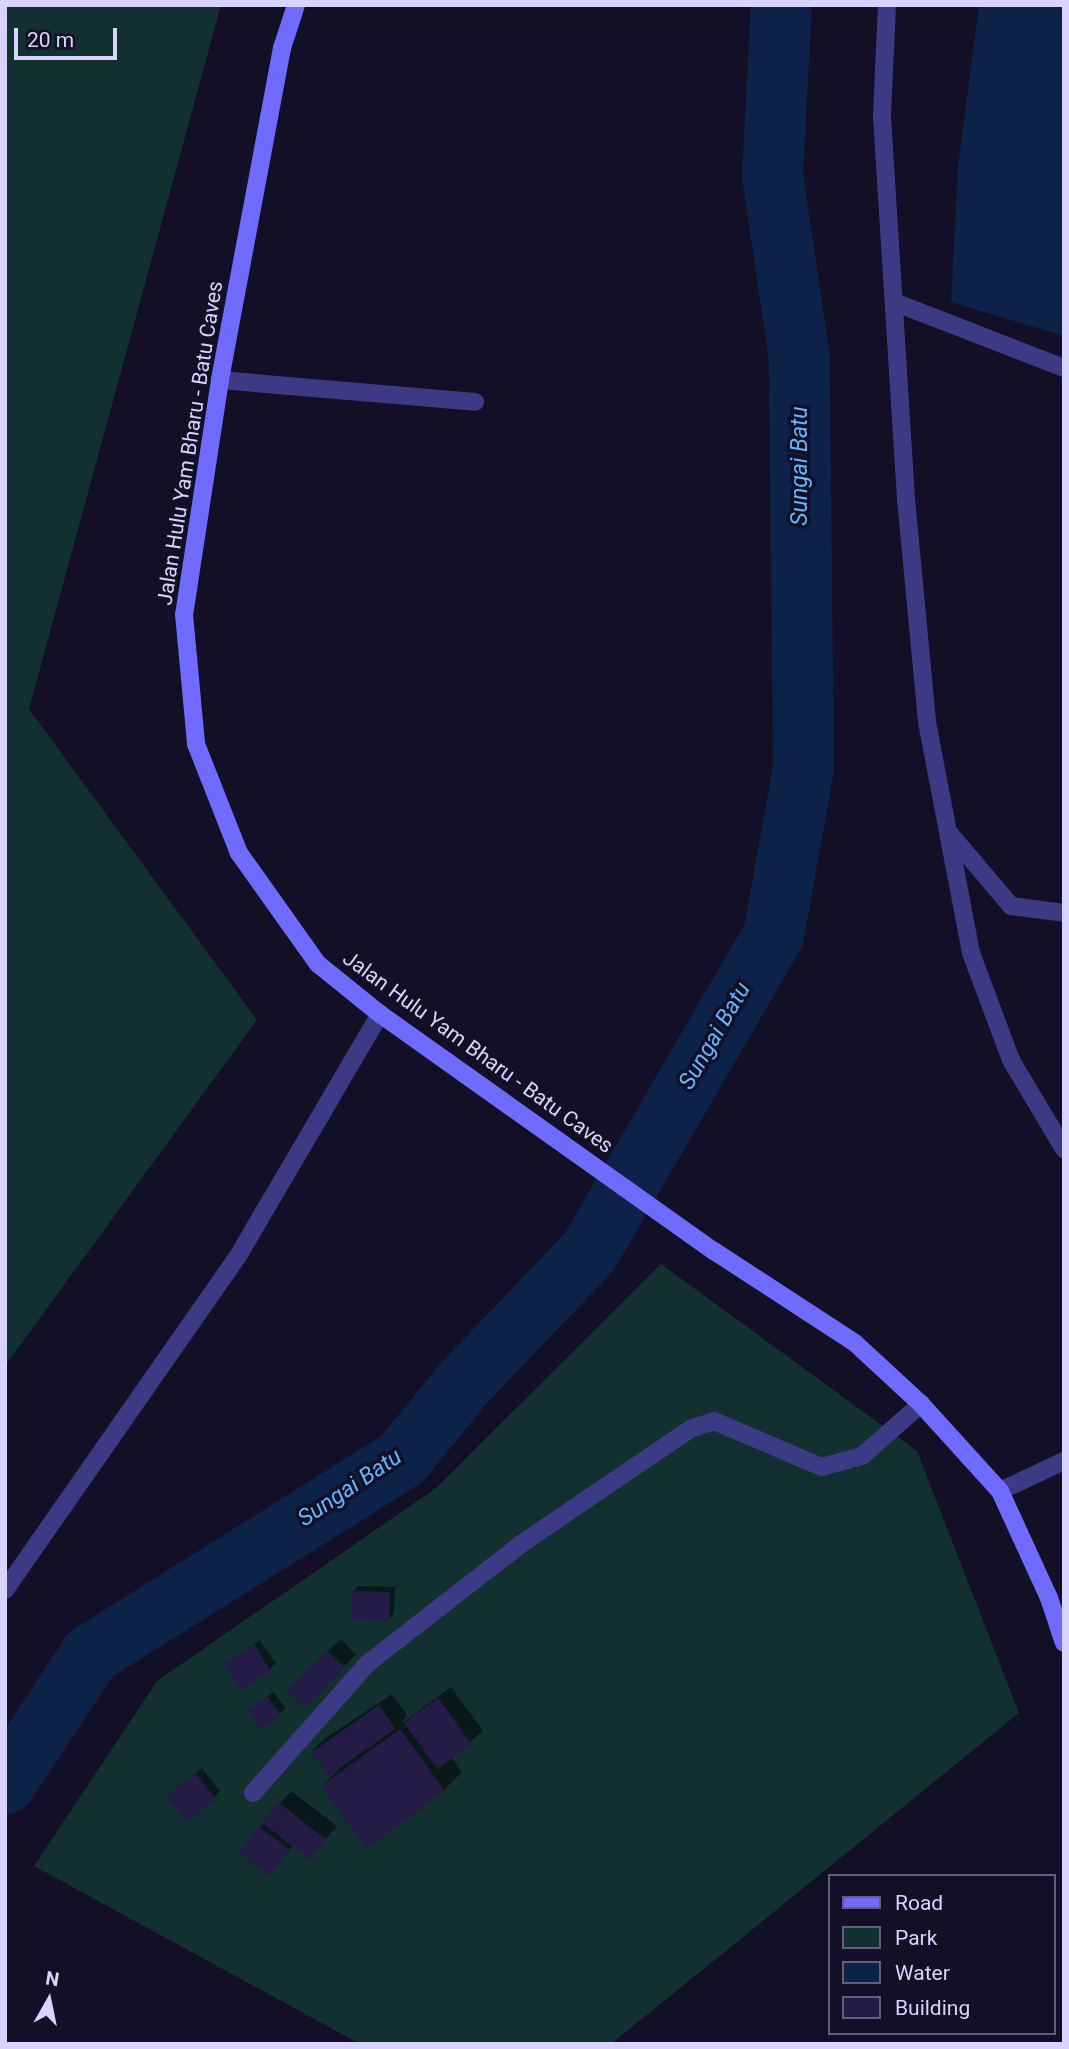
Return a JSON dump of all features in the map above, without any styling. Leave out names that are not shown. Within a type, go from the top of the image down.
[{"type":"main road","name":"Jalan Hulu Yam Bharu - Batu Caves","points":[[296,5],[282,48],[220,380],[184,614],[196,744],[239,853],[318,964],[380,1014],[592,1161],[714,1251],[855,1343],[921,1404],[1000,1491],[1049,1598],[1064,1643]]},
{"type":"lane","points":[[887,5],[882,117],[906,499],[927,722],[971,953],[1011,1060],[1064,1149]]},
{"type":"lane","points":[[894,302],[1064,368]]},
{"type":"lane","points":[[220,380],[475,402]]},
{"type":"lane","points":[[949,832],[1011,906],[1064,913]]},
{"type":"lane","points":[[5,1590],[237,1256],[380,1014]]},
{"type":"lane","points":[[253,1793],[367,1664],[521,1544],[690,1429],[714,1421],[822,1467],[862,1456],[921,1404]]},
{"type":"lane","points":[[1000,1491],[1064,1461]]},
{"type":"green space","points":[[5,5],[221,5],[29,709],[257,1020],[5,1366]]},
{"type":"green space","points":[[661,1264],[917,1451],[1019,1713],[611,2044],[360,2044],[34,1866],[157,1681],[436,1488]]},
{"type":"water","points":[[979,5],[1064,5],[1064,336],[951,302],[958,166]]},
{"type":"building","points":[[352,1591],[390,1592],[389,1621],[351,1620]]},
{"type":"building","points":[[254,1644],[271,1671],[240,1690],[223,1663]]},
{"type":"building","points":[[327,1650],[345,1668],[304,1708],[287,1690]]},
{"type":"building","points":[[267,1696],[281,1715],[262,1730],[248,1710]]},
{"type":"building","points":[[438,1698],[472,1744],[438,1769],[404,1723]]},
{"type":"building","points":[[379,1705],[396,1729],[328,1776],[311,1753]]},
{"type":"building","points":[[400,1729],[445,1791],[366,1849],[321,1787]]},
{"type":"building","points":[[195,1773],[216,1798],[187,1823],[166,1797]]},
{"type":"building","points":[[278,1802],[326,1840],[310,1860],[262,1822]]},
{"type":"building","points":[[259,1826],[290,1850],[269,1876],[239,1852]]},
{"type":"waterway","name":"Sungai Batu","points":[[5,1783],[90,1654],[402,1458],[463,1383],[589,1251],[773,935],[803,768],[799,358],[772,175],[781,5]]}]
